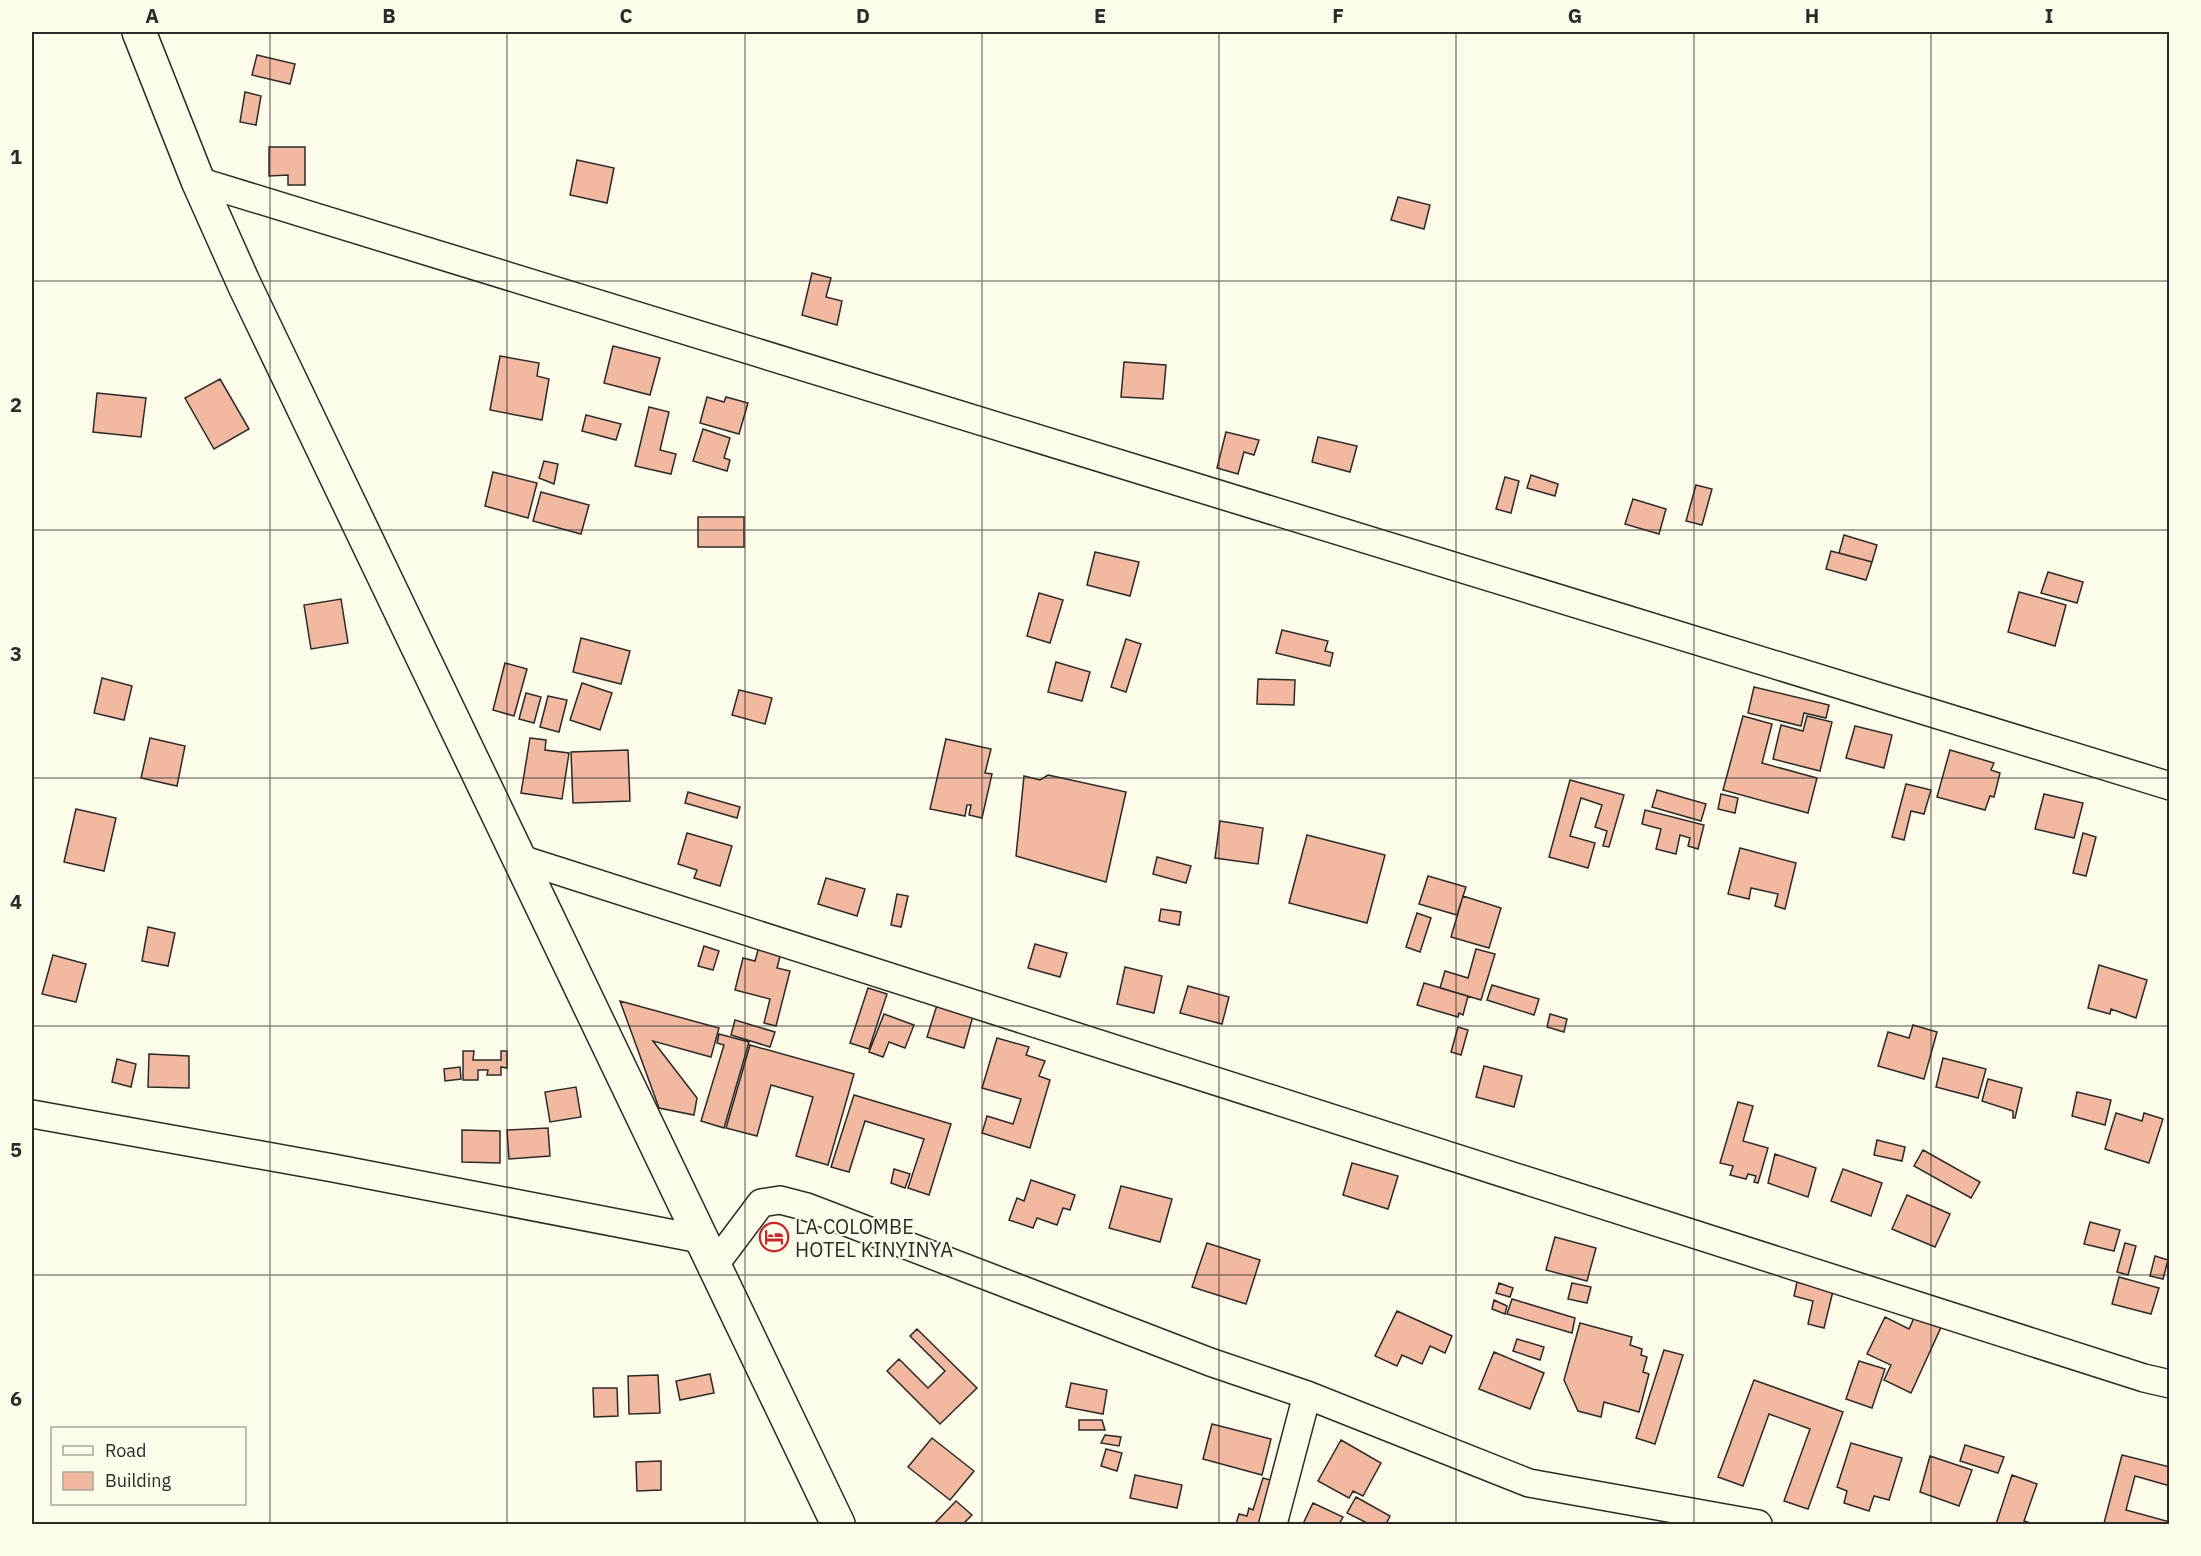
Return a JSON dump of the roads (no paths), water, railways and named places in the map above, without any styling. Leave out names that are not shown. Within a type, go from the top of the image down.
[{"type":"main road","points":[[139,32],[198,181],[244,284],[838,1524]]},
{"type":"street","points":[[198,181],[2169,786]]},
{"type":"street","points":[[521,859],[2169,1384]]},
{"type":"street","points":[[32,1114],[333,1168],[707,1253],[762,1203],[780,1200],[807,1207],[1210,1362],[1307,1395],[1529,1483],[1758,1524]]},
{"type":"street","points":[[1273,1524],[1307,1395]]},
{"type":"place","name":"LA COLOMBE HOTEL KINYINYA","points":[[774,1237]]}]
